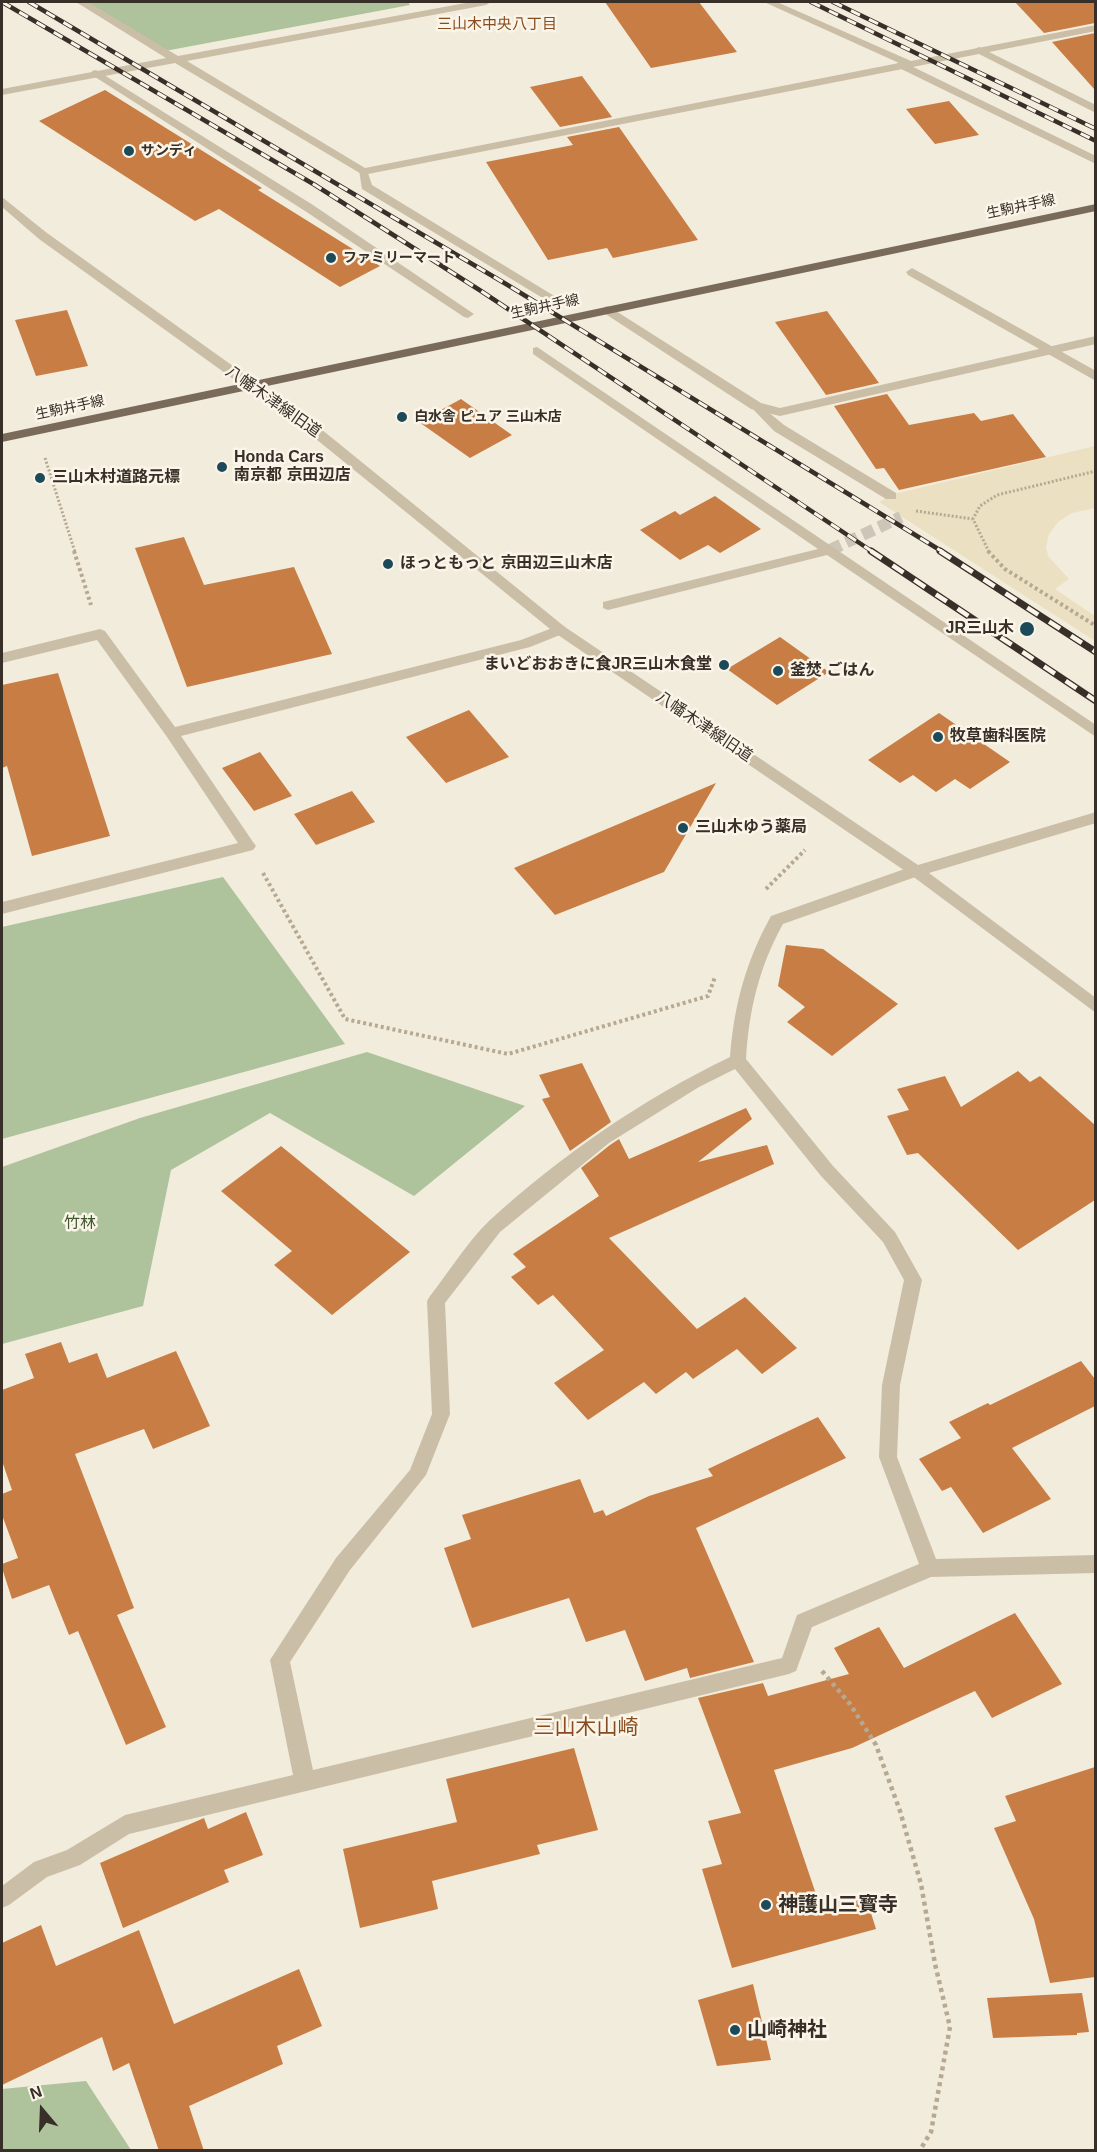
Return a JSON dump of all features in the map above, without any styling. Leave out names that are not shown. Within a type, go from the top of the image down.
[{"type":"main road","name":"生駒井手線","points":[[2,438],[1095,207]]},
{"type":"street","points":[[81,2],[177,57],[363,172],[1095,28]]},
{"type":"street","points":[[2,92],[177,57],[486,2]]},
{"type":"street","points":[[769,2],[905,64],[1095,160]]},
{"type":"street","points":[[979,50],[1095,110]]},
{"type":"street","points":[[96,73],[309,208],[468,314]]},
{"type":"street","points":[[363,172],[366,187],[550,297]]},
{"type":"street","name":"八幡木津線旧道","points":[[2,201],[43,236],[316,432],[560,630],[916,871],[1095,1007]]},
{"type":"street","points":[[912,272],[1095,377]]},
{"type":"street","points":[[608,310],[756,406],[779,428],[891,496]]},
{"type":"street","points":[[756,406],[780,412],[1095,340]]},
{"type":"street","points":[[537,351],[1095,732]]},
{"type":"street","points":[[608,605],[830,550]]},
{"type":"street","points":[[172,733],[525,644],[560,630]]},
{"type":"street","points":[[2,658],[100,634],[172,733],[248,846],[2,908]]},
{"type":"street","points":[[930,1568],[888,1457],[891,1385],[913,1280],[889,1237],[827,1171],[738,1060],[740,1023],[748,980],[759,951],[777,920],[916,871],[1095,817]]},
{"type":"street","points":[[305,1782],[280,1660],[343,1564],[417,1474],[441,1414],[436,1301],[494,1227],[603,1138],[693,1082],[738,1060]]},
{"type":"street","points":[[2,1898],[41,1869],[74,1858],[125,1825],[789,1665],[804,1621],[930,1568],[1095,1564]]},
{"type":"path","points":[[34,459],[45,457],[100,634]]},
{"type":"path","points":[[973,519],[980,506],[997,495],[1095,471]]},
{"type":"path","points":[[908,514],[915,511],[973,519]]},
{"type":"path","points":[[973,519],[989,553],[1005,569],[1095,626]]},
{"type":"path","points":[[248,846],[345,1019],[508,1054],[708,996],[719,966]]},
{"type":"path","points":[[760,895],[805,850]]},
{"type":"path","points":[[797,1640],[850,1704],[876,1744],[900,1811],[921,1884],[935,1964],[950,2027],[931,2132],[920,2151]]},
{"type":"green space","points":[[76,2],[408,2],[410,5],[165,51]]},
{"type":"green space","points":[[223,877],[345,1044],[2,1139],[2,927]]},
{"type":"green space","name":"竹林","points":[[367,1052],[525,1106],[414,1196],[270,1113],[171,1170],[143,1306],[2,1344],[2,1167],[140,1118]]},
{"type":"green space","points":[[86,2081],[131,2150],[2,2150],[2,2089]]},
{"type":"shaded area","points":[[1095,446],[1095,508],[1072,513],[1058,522],[1049,534],[1046,547],[1048,556],[1069,579],[1055,589],[1095,616],[1095,641],[879,502],[894,494]]},
{"type":"building","points":[[605,2],[699,2],[737,52],[651,68]]},
{"type":"building","points":[[1015,2],[1095,2],[1095,23],[1044,33]]},
{"type":"building","points":[[1095,33],[1095,90],[1052,42]]},
{"type":"building","points":[[582,76],[612,117],[560,127],[530,87]]},
{"type":"building","points":[[105,90],[262,188],[258,190],[380,266],[340,287],[219,209],[195,221],[39,121]]},
{"type":"building","points":[[949,101],[979,135],[935,144],[906,109]]},
{"type":"building","points":[[619,127],[698,240],[613,258],[607,248],[548,260],[486,162],[573,145],[567,137]]},
{"type":"building","points":[[67,310],[88,366],[36,376],[15,320]]},
{"type":"building","points":[[827,311],[879,383],[826,395],[775,322]]},
{"type":"building","points":[[887,394],[909,425],[974,413],[981,421],[1013,414],[1046,457],[899,490],[884,468],[876,469],[834,406]]},
{"type":"building","points":[[461,399],[512,435],[470,458],[419,422]]},
{"type":"building","points":[[715,496],[761,529],[720,553],[708,545],[680,560],[640,530],[675,511],[680,515]]},
{"type":"building","points":[[184,537],[204,585],[294,567],[332,654],[187,687],[135,548]]},
{"type":"building","name":"釜焚 ごはん","points":[[780,637],[829,672],[777,705],[727,669]]},
{"type":"building","points":[[58,673],[110,836],[32,856],[7,766],[2,768],[2,685]]},
{"type":"building","points":[[469,710],[509,757],[446,783],[406,737]]},
{"type":"building","name":"牧草歯科医院","points":[[939,713],[1010,762],[970,789],[955,779],[936,792],[913,775],[900,783],[868,760]]},
{"type":"building","points":[[260,752],[292,796],[254,811],[222,768]]},
{"type":"building","points":[[716,783],[664,872],[555,915],[514,868]]},
{"type":"building","points":[[352,791],[375,822],[316,845],[294,814]]},
{"type":"building","points":[[786,945],[823,949],[898,1004],[832,1056],[787,1022],[805,1007],[778,986]]},
{"type":"building","points":[[582,1063],[611,1122],[570,1151],[542,1099],[550,1097],[539,1075]]},
{"type":"building","points":[[1018,1071],[1030,1082],[1040,1076],[1095,1125],[1095,1200],[1018,1250],[918,1153],[907,1155],[887,1116],[909,1110],[897,1089],[945,1076],[961,1107]]},
{"type":"building","points":[[746,1108],[752,1119],[698,1162],[767,1145],[774,1164],[609,1238],[697,1329],[745,1297],[797,1348],[762,1374],[737,1349],[693,1379],[686,1372],[656,1394],[644,1382],[588,1420],[554,1383],[604,1350],[553,1295],[538,1305],[511,1277],[526,1267],[513,1254],[599,1196],[581,1168],[619,1139],[629,1159]]},
{"type":"building","points":[[281,1146],[410,1252],[332,1315],[274,1265],[292,1251],[221,1191]]},
{"type":"building","points":[[61,1342],[69,1363],[97,1353],[107,1378],[176,1351],[210,1426],[153,1449],[144,1429],[75,1454],[134,1608],[117,1615],[166,1727],[126,1745],[78,1631],[69,1635],[49,1585],[12,1599],[2,1568],[2,1564],[18,1558],[2,1515],[2,1494],[12,1490],[2,1461],[2,1390],[34,1378],[25,1354]]},
{"type":"building","points":[[1081,1361],[1095,1379],[1095,1406],[1012,1448],[1051,1499],[983,1533],[951,1487],[942,1491],[919,1459],[961,1438],[949,1422]]},
{"type":"building","points":[[818,1417],[846,1458],[696,1528],[754,1662],[690,1678],[687,1668],[645,1681],[625,1630],[586,1642],[569,1598],[472,1628],[444,1548],[471,1539],[462,1515],[580,1479],[594,1513],[603,1510],[606,1516],[649,1496],[713,1476],[708,1469]]},
{"type":"building","points":[[1015,1613],[1062,1684],[992,1718],[975,1691],[852,1748],[774,1770],[820,1906],[865,1894],[876,1929],[732,1968],[702,1869],[722,1864],[708,1821],[741,1813],[698,1698],[763,1683],[768,1696],[849,1674],[834,1648],[879,1627],[904,1668]]},
{"type":"building","points":[[574,1748],[598,1830],[537,1845],[540,1854],[432,1881],[438,1909],[360,1928],[343,1849],[457,1822],[446,1779]]},
{"type":"building","points":[[1095,1767],[1095,1977],[1050,1983],[1034,1919],[994,1828],[1016,1821],[1005,1796]]},
{"type":"building","points":[[246,1812],[263,1855],[224,1870],[229,1882],[123,1928],[100,1863],[204,1818],[208,1829]]},
{"type":"building","points":[[41,1925],[56,1966],[139,1930],[174,2024],[299,1969],[322,2026],[277,2046],[283,2064],[189,2106],[204,2151],[159,2151],[129,2063],[113,2071],[102,2037],[2,2085],[2,1943]]},
{"type":"building","name":"山崎神社","points":[[753,1984],[771,2060],[717,2066],[698,2000]]},
{"type":"building","points":[[1082,1993],[1089,2032],[1077,2033],[1077,2035],[993,2038],[987,1998]]},
{"type":"tunnel","points":[[830,550],[901,517]]},
{"type":"railway","points":[[2,2],[315,185],[481,291],[873,552]]},
{"type":"railway","points":[[29,2],[506,284],[943,552]]},
{"type":"railway","points":[[811,2],[1096,141]]},
{"type":"railway","points":[[833,2],[1096,129]]},
{"type":"railway","points":[[871,551],[1096,701]]},
{"type":"railway","points":[[940,551],[1096,652]]},
{"type":"place","name":"サンディ","points":[[129,151]]},
{"type":"place","name":"ファミリーマート","points":[[331,258]]},
{"type":"place","name":"白水舎 ピュア 三山木店","points":[[402,417]]},
{"type":"place","name":"Honda Cars 南京都 京田辺店","points":[[222,467]]},
{"type":"place","name":"三山木村道路元標","points":[[40,478]]},
{"type":"place","name":"ほっともっと 京田辺三山木店","points":[[388,564]]},
{"type":"place","name":"JR三山木","points":[[1027,629]]},
{"type":"place","name":"まいどおおきに食JR三山木食堂","points":[[724,665]]},
{"type":"place","name":"釜焚 ごはん","points":[[778,671]]},
{"type":"place","name":"牧草歯科医院","points":[[938,737]]},
{"type":"place","name":"三山木ゆう薬局","points":[[683,828]]},
{"type":"place","name":"神護山三寳寺","points":[[766,1905]]},
{"type":"place","name":"山崎神社","points":[[735,2030]]},
{"type":"district","name":"三山木中央八丁目","points":[[497,25]]},
{"type":"district","name":"三山木山崎","points":[[586,1728]]}]
